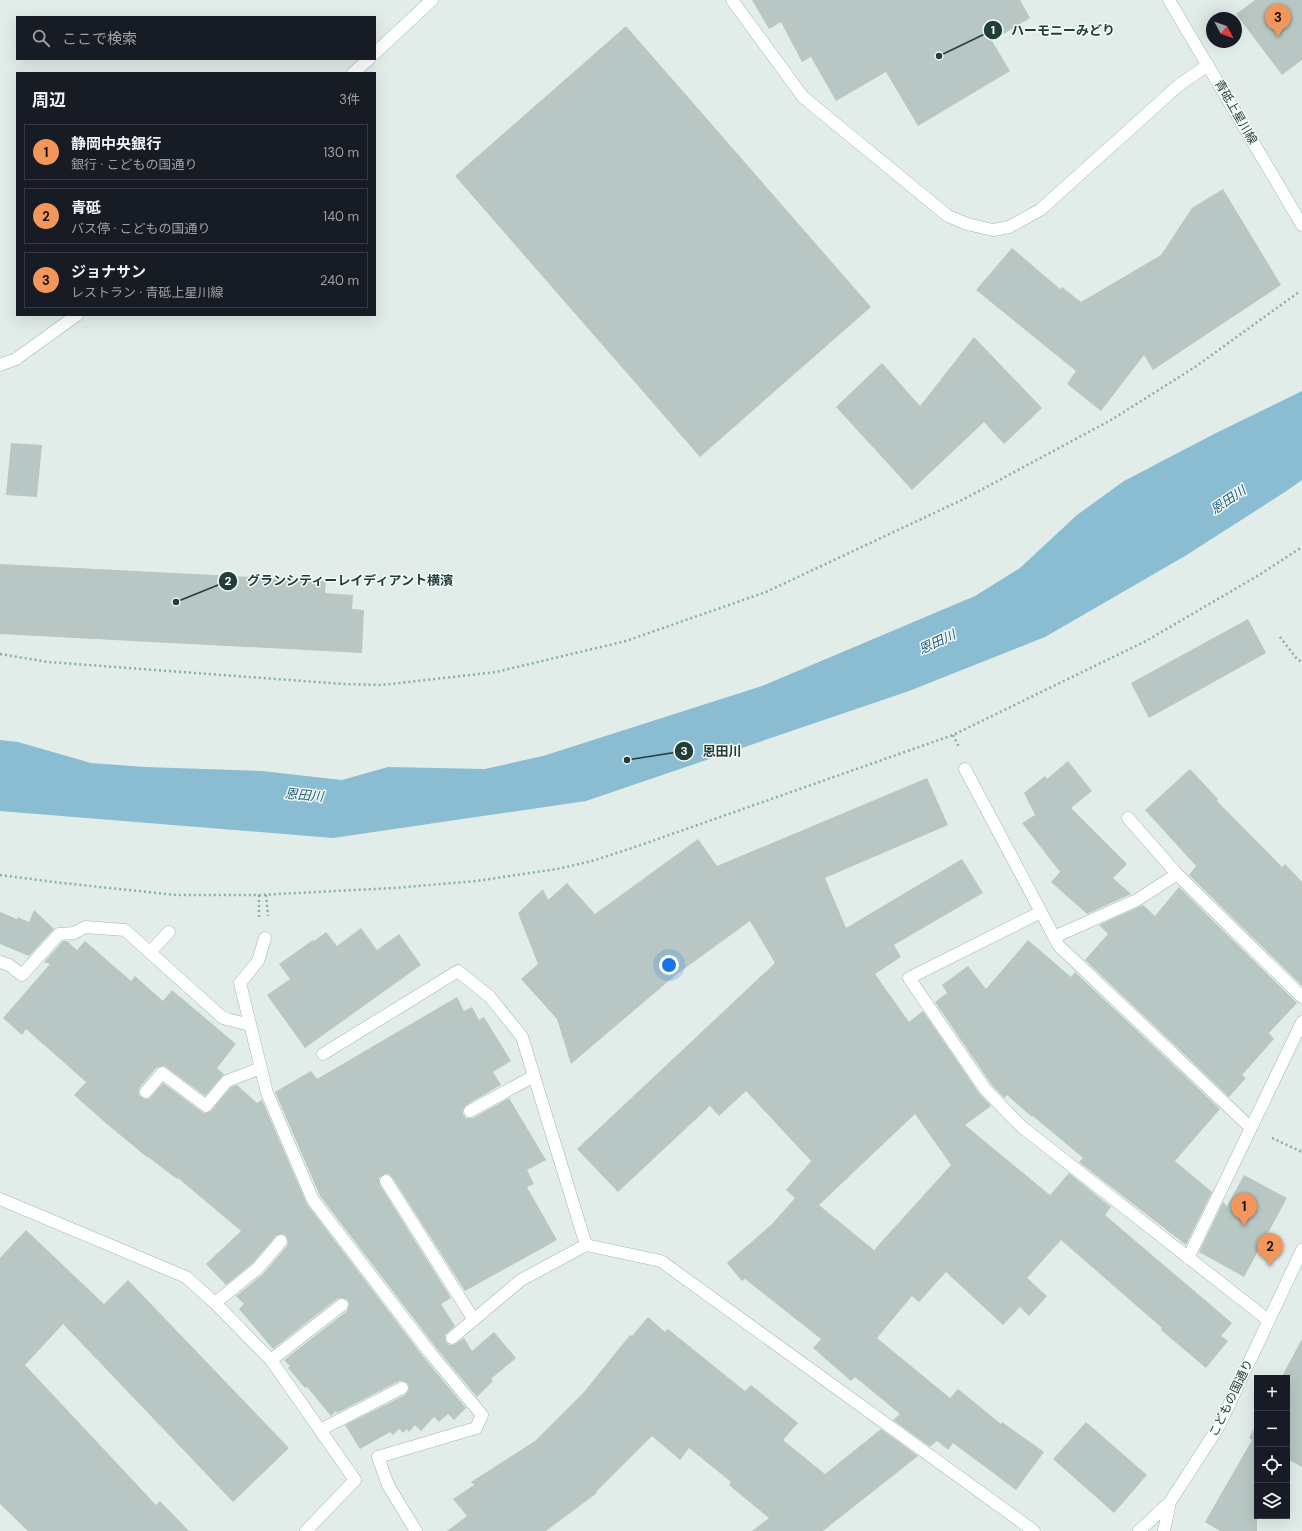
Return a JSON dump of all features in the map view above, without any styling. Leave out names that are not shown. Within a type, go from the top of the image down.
[{"type":"street","points":[[376,52],[432,0]]},
{"type":"street","points":[[732,0],[803,97],[948,216],[967,224],[993,230],[1009,227],[1040,210],[1179,85],[1208,65]]},
{"type":"street","name":"青砥上星川線","points":[[1173,1],[1208,65],[1302,225]]},
{"type":"street","points":[[354,72],[368,60]]},
{"type":"street","points":[[0,365],[16,359],[76,316]]},
{"type":"street","points":[[965,769],[1059,946],[1251,1128]]},
{"type":"street","points":[[1128,818],[1177,874],[1302,997]]},
{"type":"street","points":[[1054,937],[1137,900],[1177,874]]},
{"type":"street","points":[[1041,912],[909,978],[985,1088],[1022,1127],[1268,1320]]},
{"type":"street","points":[[0,962],[9,965],[22,975],[59,934],[74,933],[84,927],[125,930],[223,1018],[250,1025]]},
{"type":"street","points":[[150,952],[169,932]]},
{"type":"street","points":[[265,938],[258,961],[240,983],[267,1093],[313,1200],[431,1354],[482,1415],[476,1428],[378,1457],[388,1485],[416,1531]]},
{"type":"street","points":[[323,1054],[458,971],[490,996],[522,1037],[586,1245]]},
{"type":"street","points":[[1188,1258],[1302,1022]]},
{"type":"street","points":[[146,1092],[162,1073],[206,1106],[227,1081],[261,1068]]},
{"type":"street","points":[[470,1111],[534,1076]]},
{"type":"street","points":[[386,1181],[474,1320]]},
{"type":"street","points":[[0,1199],[186,1277],[215,1303],[271,1360],[355,1480],[306,1531]]},
{"type":"street","points":[[215,1303],[258,1268],[281,1241]]},
{"type":"street","points":[[452,1338],[521,1280],[586,1245],[660,1261],[1034,1531]]},
{"type":"street","name":"こどもの国通り","points":[[1139,1531],[1170,1502],[1219,1426],[1302,1250]]},
{"type":"street","points":[[271,1360],[342,1304]]},
{"type":"street","points":[[320,1430],[402,1388]]},
{"type":"street","points":[[1164,1531],[1170,1502]]},
{"type":"path","points":[[0,654],[48,662],[343,684],[382,685],[496,672],[626,641],[766,592],[966,498],[1111,420],[1195,367],[1299,292]]},
{"type":"path","points":[[0,875],[176,895],[266,895],[394,888],[476,881],[557,869],[592,861],[953,735],[1146,641],[1259,575],[1302,547]]},
{"type":"path","points":[[1280,637],[1302,662]]},
{"type":"path","points":[[953,735],[958,744]]},
{"type":"path","points":[[266,895],[268,923]]},
{"type":"path","points":[[1251,1128],[1302,1152]]},
{"type":"water","points":[[1302,391],[1302,480],[1185,556],[1045,637],[909,691],[586,801],[333,838],[0,811],[0,740],[18,742],[91,763],[145,767],[262,771],[342,780],[388,767],[485,769],[543,756],[762,686],[975,596],[1020,568],[1077,515],[1124,481],[1216,433]]},
{"type":"building","points":[[752,0],[1020,0],[1030,18],[992,41],[1010,71],[918,126],[886,72],[836,101],[811,57],[802,62],[781,22],[769,29]]},
{"type":"building","points":[[1255,0],[1302,0],[1302,60],[1282,75],[1242,22],[1242,12],[1239,12]]},
{"type":"building","points":[[626,26],[871,307],[700,457],[455,176]]},
{"type":"building","points":[[1223,189],[1281,285],[1153,370],[1144,355],[1101,411],[1067,384],[1076,371],[976,290],[1012,248],[1060,289],[1062,287],[1081,302],[1161,255],[1192,208]]},
{"type":"building","points":[[974,337],[1042,408],[1004,444],[984,422],[912,490],[836,407],[882,363],[920,406]]},
{"type":"building","points":[[11,443],[42,445],[37,497],[6,495]]},
{"type":"building","points":[[0,564],[326,581],[325,593],[353,595],[352,609],[364,610],[362,653],[0,634]]},
{"type":"building","points":[[1248,619],[1266,653],[1149,718],[1131,683]]},
{"type":"building","points":[[1068,761],[1092,791],[1071,808],[1127,864],[1113,878],[1131,894],[1087,914],[1051,882],[1060,872],[1022,823],[1035,815],[1024,793],[1045,776],[1047,779]]},
{"type":"building","points":[[1190,769],[1218,799],[1217,801],[1282,867],[1285,864],[1302,882],[1302,986],[1189,875],[1196,866],[1145,810]]},
{"type":"building","points":[[927,778],[948,825],[825,878],[846,928],[962,859],[983,893],[894,945],[901,957],[875,974],[909,1022],[923,1011],[979,1093],[991,1106],[965,1125],[1050,1195],[1069,1173],[1111,1207],[1105,1215],[1232,1323],[1221,1336],[1228,1341],[1206,1368],[1161,1330],[1162,1328],[1061,1240],[1027,1278],[1047,1296],[1029,1316],[1020,1307],[1003,1325],[946,1272],[919,1302],[912,1296],[877,1338],[950,1398],[958,1389],[1001,1424],[1002,1422],[1044,1452],[1016,1490],[953,1443],[948,1450],[937,1441],[930,1447],[893,1420],[900,1414],[855,1377],[851,1381],[813,1348],[821,1339],[745,1279],[742,1281],[727,1263],[772,1224],[795,1198],[786,1190],[811,1161],[746,1091],[719,1116],[710,1106],[618,1192],[577,1149],[775,963],[750,921],[677,974],[571,1064],[557,1019],[521,979],[538,964],[518,913],[543,889],[548,900],[567,883],[595,914],[698,839],[717,866]],"holes":[[[915,1114],[951,1165],[874,1250],[819,1205]]]},
{"type":"building","points":[[1179,887],[1297,1003],[1269,1033],[1274,1039],[1242,1075],[1246,1078],[1229,1097],[1085,960],[1108,934],[1099,925],[1143,905],[1155,916]]},
{"type":"building","points":[[34,910],[54,929],[29,956],[0,944],[0,912],[29,922]]},
{"type":"building","points":[[361,928],[377,950],[399,934],[421,965],[305,1048],[267,995],[290,979],[279,964],[326,932],[337,946]]},
{"type":"building","points":[[1028,940],[1071,977],[1075,972],[1220,1109],[1175,1161],[1212,1192],[1186,1245],[1079,1162],[1083,1158],[1007,1095],[1004,1098],[991,1084],[935,1002],[947,993],[942,985],[968,966],[986,989]]},
{"type":"building","points":[[63,941],[67,941],[77,950],[85,941],[131,981],[135,976],[163,1001],[172,990],[236,1044],[217,1068],[224,1074],[205,1096],[163,1066],[156,1068],[140,1087],[139,1095],[144,1099],[149,1099],[163,1083],[205,1113],[211,1111],[231,1087],[237,1085],[257,1103],[262,1100],[307,1204],[425,1359],[466,1408],[454,1420],[448,1414],[439,1422],[434,1417],[421,1431],[415,1425],[409,1432],[407,1429],[403,1433],[399,1429],[393,1435],[390,1432],[360,1449],[345,1425],[405,1395],[409,1389],[408,1384],[403,1381],[399,1381],[337,1413],[336,1411],[331,1416],[307,1387],[305,1388],[288,1368],[290,1366],[284,1360],[347,1311],[349,1304],[348,1300],[341,1298],[337,1299],[273,1349],[239,1309],[244,1304],[236,1296],[263,1274],[287,1246],[288,1242],[286,1236],[282,1234],[276,1236],[253,1263],[226,1285],[206,1264],[241,1231],[178,1178],[177,1179],[148,1158],[74,1095],[86,1082],[26,1029],[22,1035],[3,1018],[50,964],[44,962]]},
{"type":"building","points":[[457,997],[464,1011],[472,1007],[479,1020],[484,1017],[511,1061],[493,1072],[501,1085],[466,1105],[463,1110],[463,1114],[466,1118],[473,1118],[509,1098],[546,1160],[527,1170],[534,1184],[527,1187],[557,1240],[465,1291],[392,1177],[389,1174],[385,1174],[379,1178],[380,1185],[451,1298],[441,1304],[455,1326],[445,1335],[446,1342],[449,1345],[454,1345],[464,1338],[472,1351],[494,1332],[516,1358],[491,1379],[493,1381],[477,1397],[437,1349],[320,1196],[275,1092],[311,1071],[317,1079]]},
{"type":"building","points":[[1244,1175],[1287,1198],[1244,1277],[1199,1252],[1223,1202],[1227,1206]]},
{"type":"building","points":[[26,1230],[104,1304],[128,1280],[289,1448],[233,1502],[63,1324],[25,1365],[156,1505],[160,1501],[189,1531],[28,1531],[0,1504],[0,1258]]},
{"type":"building","points":[[648,1317],[665,1332],[668,1329],[745,1391],[751,1385],[798,1423],[783,1440],[825,1474],[881,1429],[918,1456],[823,1531],[752,1531],[769,1518],[729,1485],[731,1482],[689,1448],[680,1460],[652,1436],[596,1492],[597,1493],[546,1531],[447,1531],[467,1516],[453,1499],[474,1485],[471,1482],[535,1441],[584,1392],[630,1335],[632,1336]]},
{"type":"building","points":[[1302,1339],[1302,1467],[1290,1461],[1290,1375],[1283,1375]]},
{"type":"building","points":[[1086,1422],[1147,1475],[1114,1513],[1053,1459]]},
{"type":"building","points":[[1254,1428],[1254,1519],[1257,1519],[1257,1531],[1220,1531],[1205,1522],[1252,1440],[1249,1438]]},
{"type":"place","name":"ジョナサン","points":[[1278,37]]},
{"type":"place","name":"ハーモニーみどり","points":[[939,56]]},
{"type":"place","name":"グランシティーレイディアント横濱","points":[[176,602]]},
{"type":"place","name":"恩田川","points":[[627,760]]},
{"type":"place","name":"静岡中央銀行","points":[[1244,1226]]},
{"type":"place","name":"青砥","points":[[1270,1266]]}]
